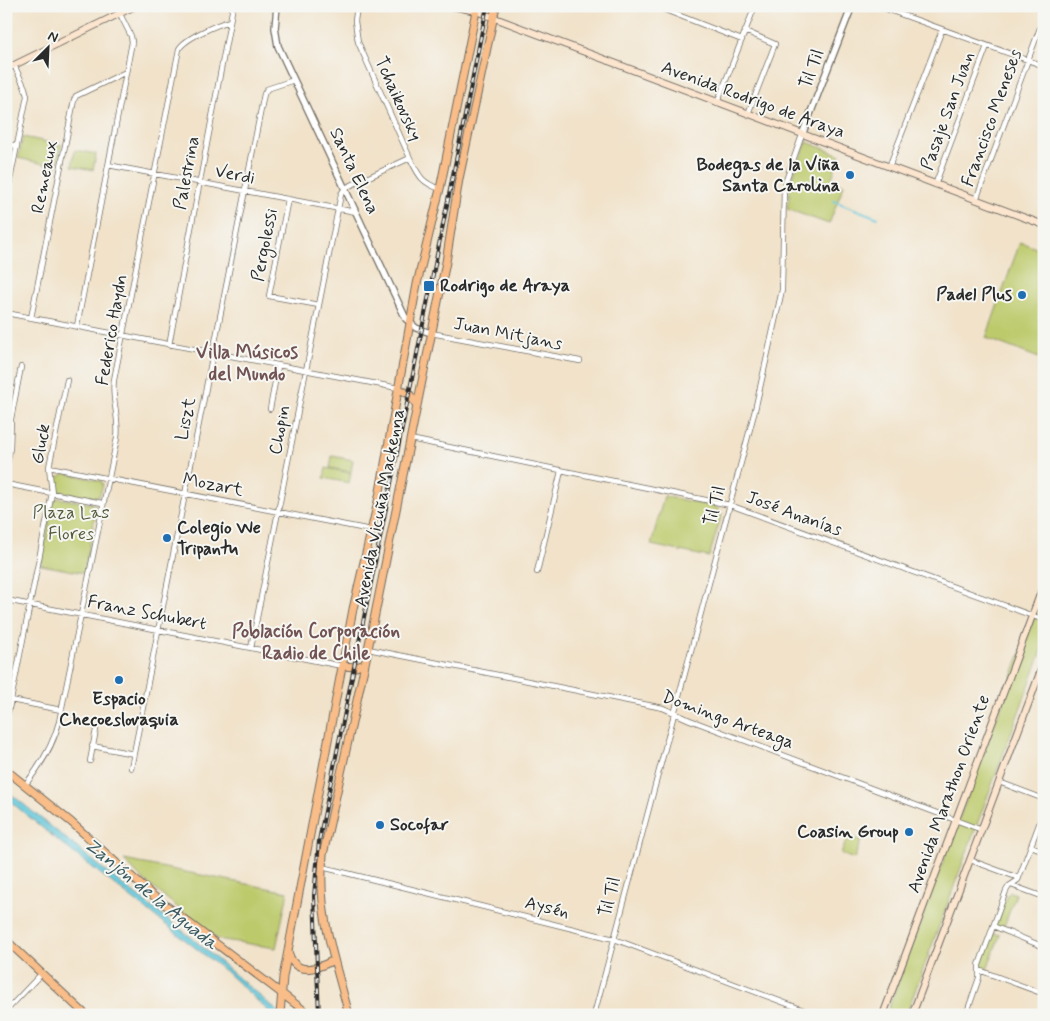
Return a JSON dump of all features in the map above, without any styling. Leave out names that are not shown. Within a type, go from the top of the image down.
[{"type":"main road","points":[[6,68],[135,6]]},
{"type":"main road","name":"Avenida Rodrigo de Araya","points":[[452,6],[477,9],[494,18],[1033,221],[1044,227]]},
{"type":"main road","name":"Avenida Vicuña Mackenna","points":[[349,1015],[323,914],[322,867],[328,830],[368,649],[446,262],[459,179],[496,6]]},
{"type":"main road","name":"Avenida Vicuña Mackenna","points":[[280,1012],[281,992],[288,949],[354,601],[372,530],[420,270],[440,189],[477,9]]},
{"type":"main road","points":[[398,388],[410,395],[416,404]]},
{"type":"main road","name":"Avenida Marathon Oriente","points":[[883,1015],[1044,584]]},
{"type":"main road","points":[[912,1015],[1044,662]]},
{"type":"main road","points":[[342,666],[356,668],[364,664]]},
{"type":"main road","points":[[6,770],[71,822],[151,894],[310,1015]]},
{"type":"main road","points":[[6,940],[86,1015]]},
{"type":"main road","points":[[288,949],[294,963],[305,969],[315,968],[334,960]]},
{"type":"street","name":"Palestrina","points":[[169,345],[233,6]]},
{"type":"street","name":"Santa Elena","points":[[276,6],[274,23],[276,40],[410,324]]},
{"type":"street","name":"Tchaikovsky","points":[[357,6],[355,21],[358,42],[410,158],[419,177],[440,189]]},
{"type":"street","points":[[717,103],[755,6]]},
{"type":"street","name":"Til Til","points":[[594,1015],[756,410],[781,299],[784,186],[852,6]]},
{"type":"street","points":[[878,6],[1044,66]]},
{"type":"street","points":[[660,8],[742,40]]},
{"type":"street","points":[[77,326],[132,38],[120,14]]},
{"type":"street","name":"Francisco Meneses","points":[[976,200],[1044,17]]},
{"type":"street","name":"Federico Haydn","points":[[25,785],[51,747],[62,710],[102,503],[118,432],[114,385],[179,48],[185,42],[230,21]]},
{"type":"street","points":[[889,167],[942,30]]},
{"type":"street","points":[[745,31],[775,44],[748,114]]},
{"type":"street","name":"Pasaje San Juan","points":[[935,184],[987,46]]},
{"type":"street","points":[[6,200],[27,96],[14,65]]},
{"type":"street","name":"Remeaux","points":[[31,318],[74,100],[76,96],[126,72]]},
{"type":"street","name":"Liszt","points":[[131,768],[264,92],[269,88],[294,80]]},
{"type":"street","points":[[6,144],[17,146]]},
{"type":"street","points":[[345,188],[410,158]]},
{"type":"street","name":"Verdi","points":[[108,165],[356,212]]},
{"type":"street","name":"Chopin","points":[[252,648],[341,194],[345,188]]},
{"type":"street","name":"Pergolessi","points":[[288,199],[269,296],[319,305]]},
{"type":"street","points":[[6,313],[398,388]]},
{"type":"street","points":[[410,324],[431,333]]},
{"type":"street","name":"Juan Mitjans","points":[[431,333],[580,361]]},
{"type":"street","points":[[270,409],[278,366]]},
{"type":"street","points":[[6,470],[10,453],[11,419],[21,368]]},
{"type":"street","name":"Gluck","points":[[6,720],[52,493],[49,467],[67,380]]},
{"type":"street","name":"José Ananías","points":[[410,439],[730,505],[1044,620]]},
{"type":"street","name":"Mozart","points":[[49,467],[372,530]]},
{"type":"street","points":[[537,572],[562,471]]},
{"type":"street","points":[[6,484],[102,503]]},
{"type":"street","name":"Franz Schubert","points":[[6,600],[342,666]]},
{"type":"street","name":"Domingo Arteaga","points":[[368,649],[663,708],[690,720],[982,830]]},
{"type":"street","points":[[9,700],[62,710]]},
{"type":"street","points":[[90,761],[96,730]]},
{"type":"street","points":[[92,746],[134,754]]},
{"type":"street","points":[[999,782],[1044,798]]},
{"type":"street","points":[[976,1015],[967,1013],[979,978],[979,965],[1006,891],[1019,878],[1044,811]]},
{"type":"street","points":[[1031,846],[1044,851]]},
{"type":"street","points":[[970,860],[1019,878]]},
{"type":"street","name":"Aysén","points":[[322,867],[614,939],[817,1015]]},
{"type":"street","points":[[1011,885],[1044,898]]},
{"type":"street","points":[[993,926],[1044,946]]},
{"type":"street","points":[[979,970],[1044,994]]},
{"type":"street","points":[[6,1011],[42,973]]},
{"type":"green space","points":[[23,137],[62,145],[57,167],[18,158]]},
{"type":"green space","points":[[807,142],[840,155],[831,180],[844,185],[829,224],[787,209],[792,178]]},
{"type":"green space","points":[[75,150],[96,154],[93,170],[72,166]]},
{"type":"green space","name":"Padel Plus","points":[[1020,242],[1044,251],[1044,360],[986,338]]},
{"type":"green space","points":[[332,456],[353,460],[351,472],[330,468]]},
{"type":"green space","points":[[326,468],[351,473],[349,483],[324,478]]},
{"type":"green space","points":[[65,473],[101,481],[103,485],[100,495],[94,498],[60,492],[57,488],[57,478]]},
{"type":"green space","points":[[664,496],[716,507],[722,514],[709,557],[651,545]]},
{"type":"green space","name":"Plaza Las Flores","points":[[58,498],[93,504],[97,507],[84,573],[41,565],[53,502]]},
{"type":"green space","points":[[1044,591],[1044,645],[906,1015],[886,1015]]},
{"type":"green space","points":[[848,836],[861,841],[854,859],[841,854]]},
{"type":"green space","points":[[124,860],[288,892],[276,948],[217,939],[141,878]]},
{"type":"green space","points":[[1010,892],[1016,894],[1003,929],[995,926],[1007,895]]},
{"type":"green space","points":[[992,933],[1000,935],[987,970],[981,968],[981,964]]},
{"type":"water","points":[[6,790],[192,938],[282,1015],[273,1015],[225,971],[61,843],[6,798]]},
{"type":"waterway","points":[[834,201],[878,218]]},
{"type":"railway","points":[[319,1015],[314,896],[319,841],[487,6]]},
{"type":"place","name":"Bodegas de la Viña Santa Carolina","points":[[850,175]]},
{"type":"place","name":"Rodrigo de Araya","points":[[429,286]]},
{"type":"place","name":"Padel Plus","points":[[1022,295]]},
{"type":"place","name":"Colegio We Tripantu","points":[[167,538]]},
{"type":"place","name":"Espacio Checoeslovaquia","points":[[119,680]]},
{"type":"place","name":"Socofar","points":[[380,825]]},
{"type":"place","name":"Coasin Group","points":[[909,832]]},
{"type":"district","name":"Villa Músicos del Mundo","points":[[247,363]]},
{"type":"district","name":"Población Corporación Radio de Chile","points":[[316,642]]},
{"type":"water label","name":"Zanjón de la Aguada","points":[[151,894]]}]
